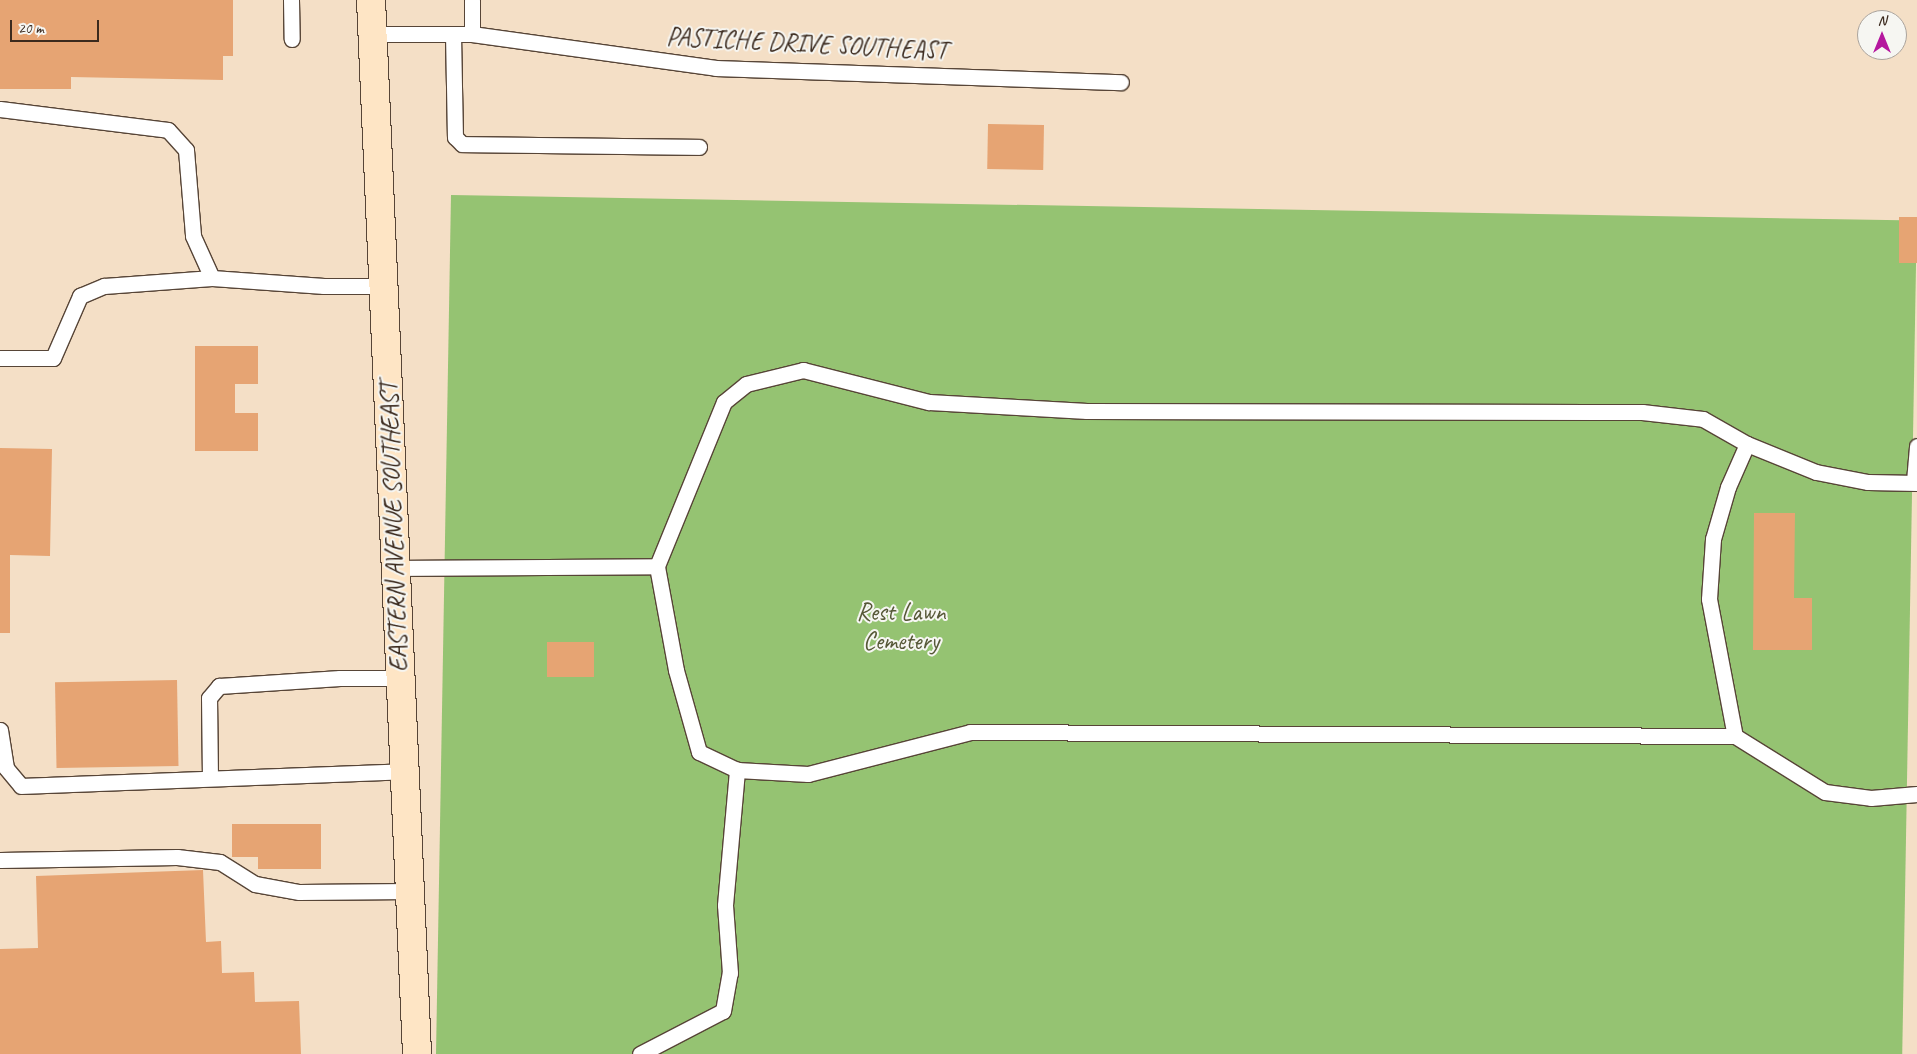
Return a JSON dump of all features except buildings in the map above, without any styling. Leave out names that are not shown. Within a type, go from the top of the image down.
[{"type":"main road","name":"EASTERN AVENUE SOUTHEAST","points":[[372,0],[372,34],[385,286],[403,772],[417,1054]]},
{"type":"lane","points":[[292,0],[292,39]]},
{"type":"lane","points":[[472,0],[472,34]]},
{"type":"lane","name":"PASTICHE DRIVE SOUTHEAST","points":[[372,34],[472,34],[716,68],[1121,82]]},
{"type":"lane","points":[[453,34],[455,137],[462,144],[699,146]]},
{"type":"lane","points":[[0,109],[168,130],[186,150],[193,236],[212,278]]},
{"type":"lane","points":[[0,358],[53,358],[80,296],[104,286],[212,278],[324,286],[385,286]]},
{"type":"lane","points":[[1917,446],[1915,482],[1868,482],[1816,472],[1747,444],[1703,419],[1642,412],[1087,411],[929,402],[803,370],[746,384],[724,402],[657,566],[676,670],[699,752],[737,770],[808,774],[970,732],[1735,736],[1825,792],[1871,798],[1917,794]]},
{"type":"lane","points":[[1735,736],[1710,599],[1713,539],[1728,487],[1747,444]]},
{"type":"lane","points":[[396,568],[657,566]]},
{"type":"lane","points":[[210,778],[209,698],[219,686],[340,678],[400,678]]},
{"type":"lane","points":[[0,730],[6,768],[20,786],[403,772]]},
{"type":"lane","points":[[640,1054],[723,1011],[730,973],[725,905],[737,770]]},
{"type":"lane","points":[[0,860],[177,857],[220,862],[255,884],[299,892],[410,891]]},
{"type":"green space","name":"Rest Lawn Cemetery","points":[[451,195],[1917,221],[1902,1054],[436,1054]]}]
